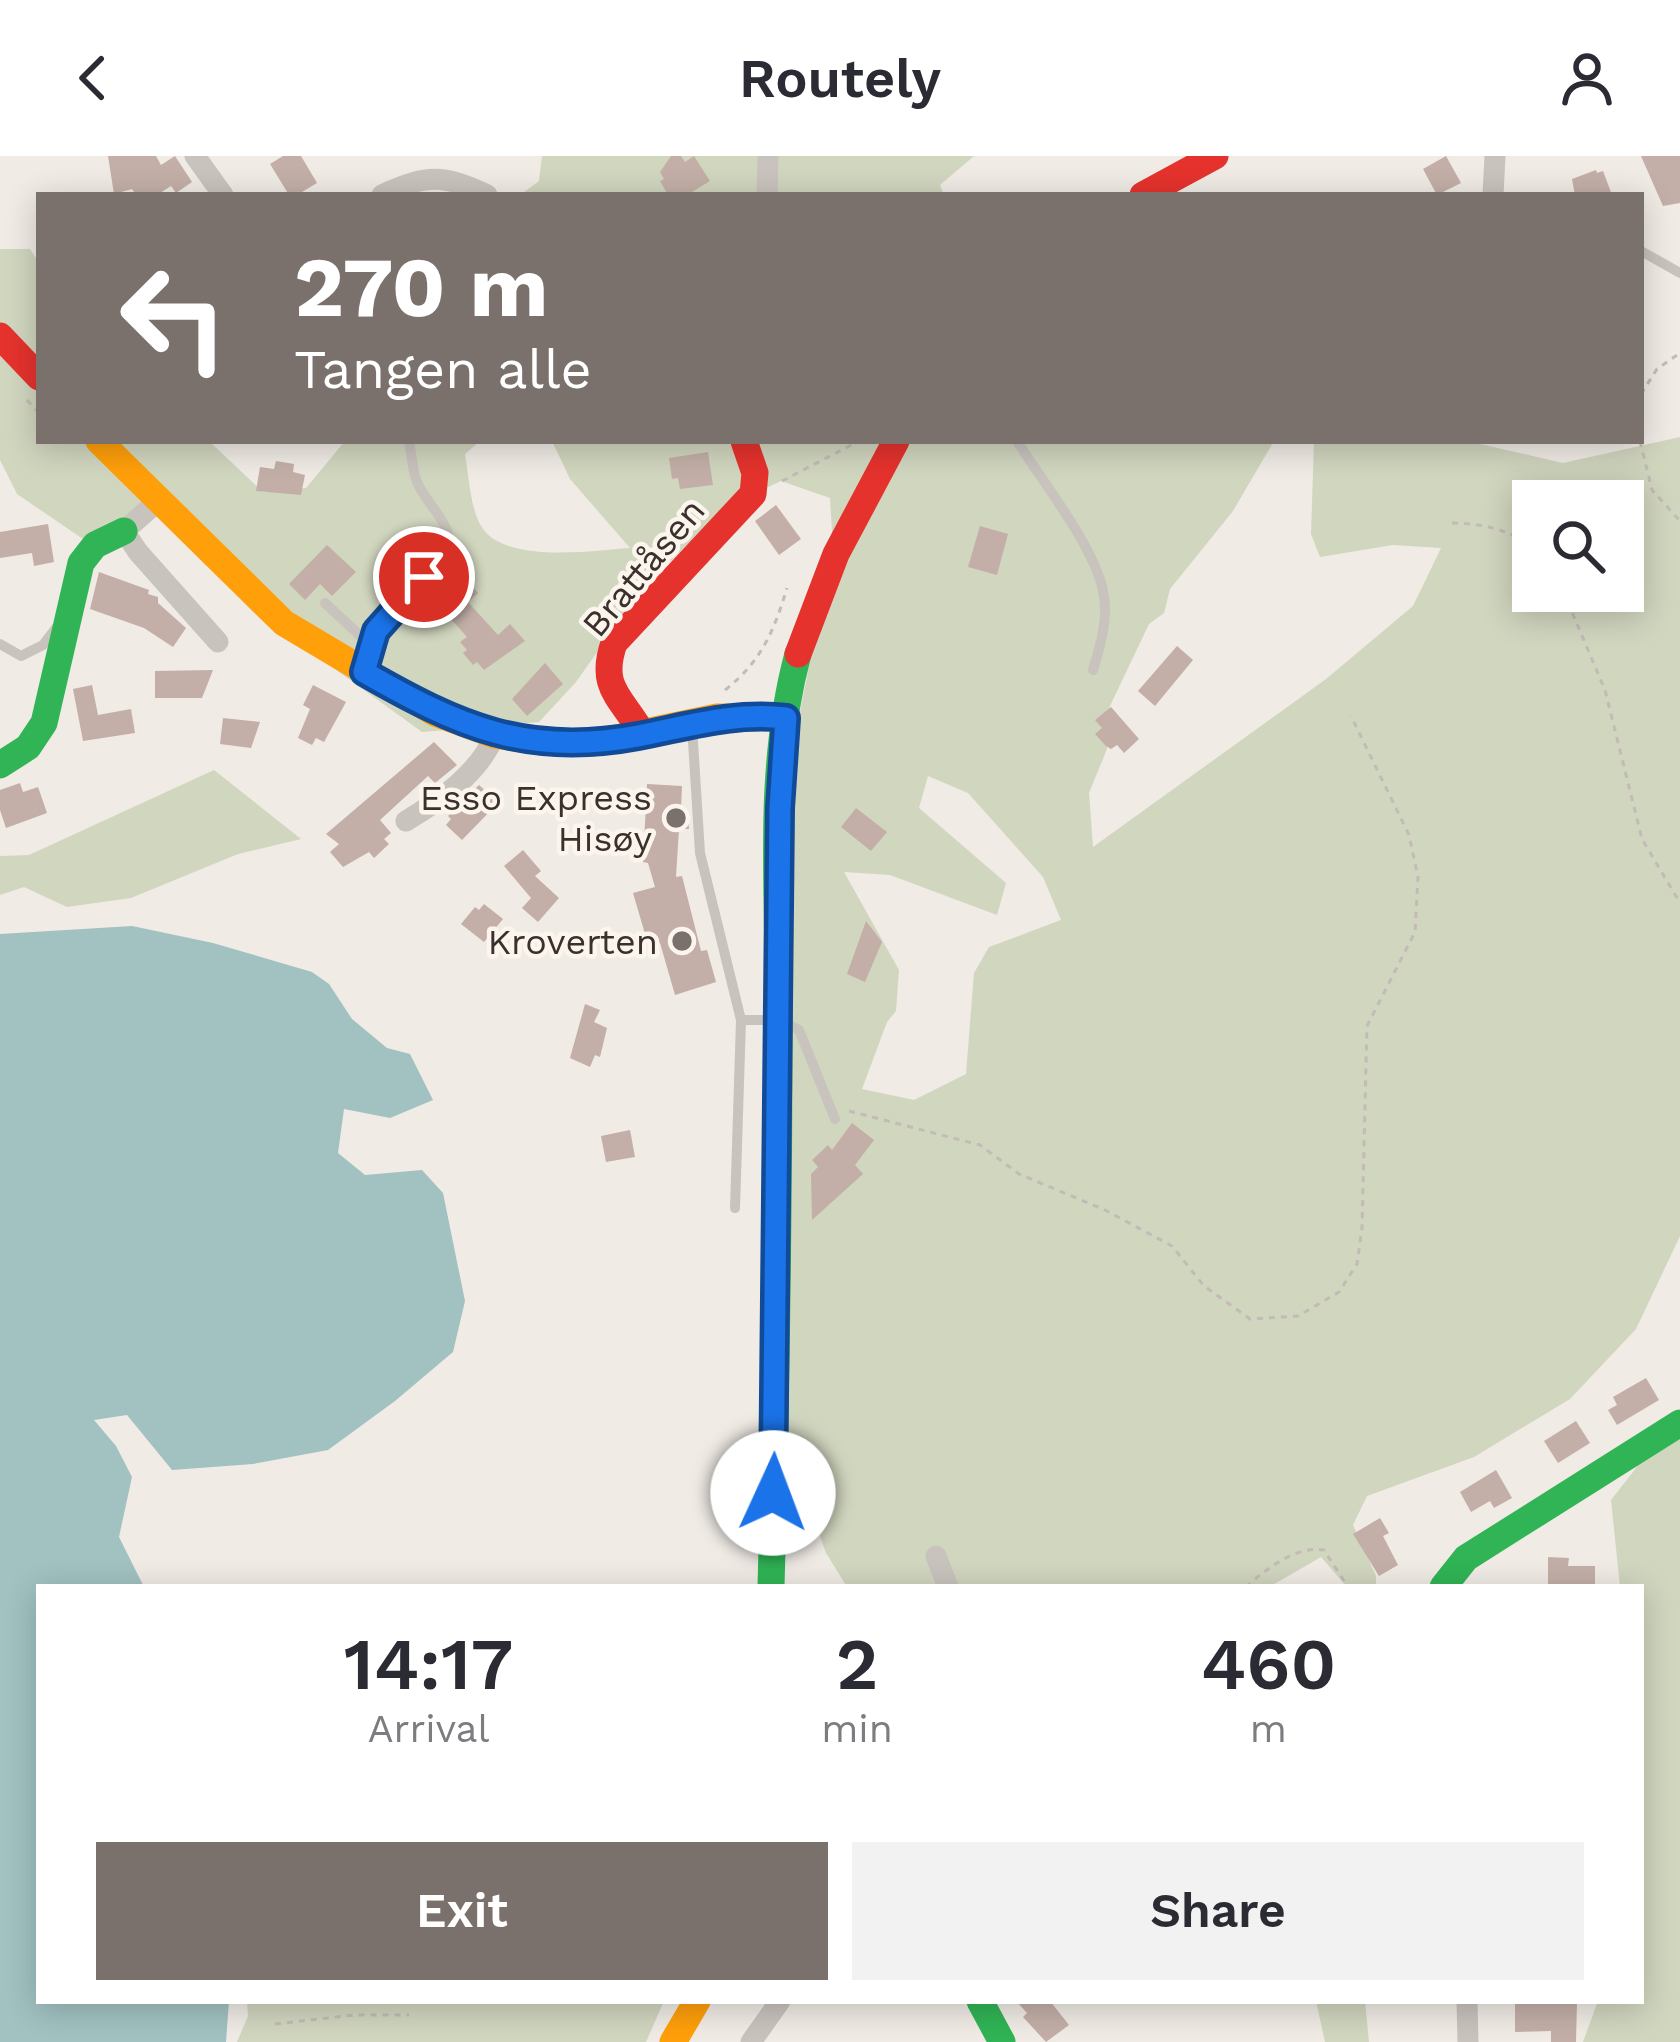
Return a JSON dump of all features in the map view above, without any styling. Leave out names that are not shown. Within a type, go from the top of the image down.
[{"type":"main road","points":[[1149,192],[1215,156]]},
{"type":"main road","points":[[0,336],[36,374]]},
{"type":"main road","points":[[102,444],[284,623],[367,658],[435,713],[496,735],[593,743],[753,714],[786,718]]},
{"type":"main road","name":"Brattåsen","points":[[643,735],[634,715],[610,692],[604,666],[614,644],[753,494],[755,473],[745,444]]},
{"type":"main road","points":[[771,1584],[778,1352],[780,808],[786,718],[805,636],[826,579],[845,531],[894,444]]},
{"type":"main road","points":[[0,765],[28,747],[44,723],[81,563],[95,545],[124,531]]},
{"type":"main road","points":[[1445,1584],[1466,1558],[1680,1423]]},
{"type":"main road","points":[[673,2042],[695,2004]]},
{"type":"main road","points":[[982,2004],[1002,2042]]},
{"type":"street","points":[[195,156],[221,192]]},
{"type":"street","points":[[767,192],[768,156]]},
{"type":"street","points":[[1493,192],[1495,156]]},
{"type":"street","points":[[388,192],[438,166],[481,192]]},
{"type":"street","points":[[157,502],[124,531],[218,642]]},
{"type":"street","points":[[406,821],[443,799],[496,735]]},
{"type":"street","points":[[936,1556],[947,1584]]},
{"type":"street","points":[[751,2042],[778,2004]]},
{"type":"street","points":[[1467,2004],[1468,2042]]},
{"type":"lane","points":[[1644,253],[1680,273]]},
{"type":"lane","points":[[325,603],[367,658],[398,604],[448,556],[447,528],[417,483],[410,444]]},
{"type":"lane","points":[[1019,444],[1092,556],[1104,596],[1104,630],[1093,670]]},
{"type":"lane","points":[[0,644],[21,656],[33,652],[44,645],[71,605]]},
{"type":"lane","points":[[692,723],[700,853],[742,1020],[735,1208]]},
{"type":"lane","points":[[742,1020],[779,1020],[799,1030],[832,1113]]},
{"type":"path","points":[[1644,389],[1657,368],[1680,352]]},
{"type":"path","points":[[753,494],[854,444]]},
{"type":"path","points":[[1641,444],[1652,490],[1680,521]]},
{"type":"path","points":[[1452,524],[1486,524],[1512,533]]},
{"type":"path","points":[[725,690],[762,653],[787,588]]},
{"type":"path","points":[[1572,612],[1605,690],[1642,839],[1680,903]]},
{"type":"path","points":[[832,1113],[980,1144],[1019,1174],[1105,1210],[1172,1246],[1204,1286],[1250,1319],[1298,1316],[1339,1292],[1357,1264],[1362,1228],[1367,1026],[1414,932],[1418,877],[1409,835],[1351,716]]},
{"type":"path","points":[[1249,1584],[1264,1571],[1310,1548],[1324,1550],[1346,1584]]},
{"type":"path","points":[[275,2024],[354,2014],[409,2015]]},
{"type":"green space","points":[[542,156],[974,156],[940,185],[943,192],[524,192],[539,181]]},
{"type":"green space","points":[[0,249],[30,249],[36,258],[36,444],[212,444],[263,492],[306,488],[343,444],[477,444],[465,454],[479,521],[495,540],[530,551],[630,548],[570,479],[553,444],[1272,444],[1233,511],[1170,589],[1164,613],[1149,624],[1109,708],[1107,749],[1089,793],[1093,847],[1326,679],[1413,606],[1441,548],[1393,545],[1320,557],[1311,534],[1314,444],[1480,444],[1563,463],[1680,437],[1680,1236],[1636,1329],[1570,1399],[1474,1457],[1367,1496],[1353,1525],[1376,1584],[1344,1584],[1321,1557],[1274,1584],[845,1584],[826,1553],[788,1446],[788,771],[833,548],[830,498],[781,481],[726,507],[642,589],[576,682],[539,722],[422,732],[266,619],[159,510],[83,539],[17,494],[0,460]],"holes":[[[928,776],[968,793],[1043,877],[1061,920],[989,947],[974,973],[966,1074],[914,1100],[862,1089],[887,1022],[896,1011],[899,970],[844,872],[890,875],[997,915],[1006,883],[919,808]]]},
{"type":"green space","points":[[214,770],[301,839],[238,854],[131,898],[67,907],[24,887],[0,895],[0,856],[29,855]]},
{"type":"green space","points":[[1680,1428],[1680,2042],[1583,2042],[1597,2004],[1644,2004],[1644,1584],[1620,1584],[1611,1500],[1654,1445]]},
{"type":"green space","points":[[247,2004],[663,2004],[646,2042],[237,2042],[248,2016]]},
{"type":"green space","points":[[1317,2004],[1365,2004],[1369,2042],[1325,2042]]},
{"type":"water","points":[[132,926],[312,972],[329,984],[352,1019],[387,1048],[410,1054],[433,1100],[390,1118],[344,1109],[338,1153],[365,1175],[422,1170],[443,1193],[465,1301],[453,1352],[328,1450],[253,1464],[172,1470],[127,1415],[94,1420],[116,1446],[132,1477],[119,1537],[142,1584],[36,1584],[36,2004],[229,2004],[226,2042],[0,2042],[0,934]]},
{"type":"building","points":[[108,156],[156,156],[161,165],[175,156],[192,182],[177,192],[171,186],[162,192],[114,192]]},
{"type":"building","points":[[283,156],[301,156],[317,183],[302,192],[287,192],[270,164]]},
{"type":"building","points":[[671,156],[681,156],[685,162],[694,156],[710,181],[692,192],[666,192],[660,172]]},
{"type":"building","points":[[1446,156],[1461,183],[1435,192],[1423,169]]},
{"type":"building","points":[[1641,156],[1680,156],[1680,203],[1663,206]]},
{"type":"building","points":[[1603,171],[1611,192],[1574,192],[1572,179]]},
{"type":"building","points":[[708,452],[713,485],[680,489],[678,478],[672,479],[669,458]]},
{"type":"building","points":[[276,461],[294,464],[293,472],[305,475],[301,495],[256,491],[260,467],[274,469]]},
{"type":"building","points":[[776,505],[801,539],[779,555],[755,521]]},
{"type":"building","points":[[48,524],[54,562],[34,566],[32,553],[0,558],[0,532]]},
{"type":"building","points":[[980,526],[1008,534],[997,575],[968,567]]},
{"type":"building","points":[[327,545],[356,572],[332,596],[320,584],[305,600],[289,584]]},
{"type":"building","points":[[454,567],[478,593],[468,602],[498,635],[510,624],[525,641],[484,670],[463,653],[467,650],[460,642],[467,637],[433,587]]},
{"type":"building","points":[[99,572],[158,597],[158,603],[186,628],[173,647],[144,628],[90,609]]},
{"type":"building","points":[[1177,646],[1193,660],[1155,706],[1138,691]]},
{"type":"building","points":[[545,663],[563,684],[527,716],[512,699]]},
{"type":"building","points":[[213,670],[202,698],[155,698],[155,671]]},
{"type":"building","points":[[92,685],[98,715],[131,709],[135,733],[83,741],[73,689]]},
{"type":"building","points":[[313,685],[346,702],[324,742],[316,738],[312,745],[298,738],[310,709],[303,705]]},
{"type":"building","points":[[1111,707],[1139,739],[1124,753],[1117,745],[1106,746],[1095,734],[1102,728],[1095,720]]},
{"type":"building","points":[[223,718],[260,722],[251,748],[220,744]]},
{"type":"building","points":[[434,742],[457,765],[435,783],[428,776],[380,820],[391,833],[384,839],[389,844],[374,858],[369,852],[343,867],[330,852],[339,844],[326,834]]},
{"type":"building","points":[[20,783],[23,792],[38,787],[47,813],[6,828],[0,790]]},
{"type":"building","points":[[647,784],[682,786],[681,809],[687,809],[689,829],[679,829],[676,877],[682,876],[701,951],[707,950],[716,982],[675,995],[660,943],[648,944],[633,893],[655,887],[648,863],[643,862]]},
{"type":"building","points":[[479,785],[498,803],[462,840],[446,825],[448,816]]},
{"type":"building","points":[[856,808],[887,832],[871,851],[841,827]]},
{"type":"building","points":[[523,850],[541,871],[535,876],[559,898],[538,922],[522,908],[531,898],[504,866]]},
{"type":"building","points":[[484,904],[503,919],[484,942],[461,924],[475,907],[479,910]]},
{"type":"building","points":[[866,921],[882,942],[865,982],[847,974]]},
{"type":"building","points":[[585,1004],[600,1010],[594,1022],[607,1028],[600,1057],[595,1055],[590,1067],[570,1058]]},
{"type":"building","points":[[852,1123],[874,1140],[855,1165],[863,1174],[812,1220],[811,1174],[818,1167],[812,1160],[828,1145],[832,1150]]},
{"type":"building","points":[[630,1130],[635,1157],[606,1162],[601,1136]]},
{"type":"building","points":[[1646,1378],[1659,1400],[1617,1425],[1608,1410],[1617,1405],[1613,1397]]},
{"type":"building","points":[[1576,1421],[1590,1443],[1558,1463],[1544,1441]]},
{"type":"building","points":[[1496,1470],[1512,1498],[1494,1508],[1490,1501],[1471,1512],[1460,1492]]},
{"type":"building","points":[[1380,1518],[1389,1533],[1383,1536],[1398,1565],[1379,1576],[1353,1534]]},
{"type":"building","points":[[1548,1557],[1569,1558],[1568,1566],[1595,1566],[1595,1584],[1548,1584]]},
{"type":"building","points":[[1019,2004],[1052,2004],[1069,2025],[1046,2042],[1023,2017],[1027,2013]]},
{"type":"building","points":[[1515,2004],[1577,2004],[1576,2042],[1551,2042],[1551,2031],[1515,2032]]},
{"type":"traffic: fast","points":[[0,765],[28,747],[44,723],[81,563],[95,545],[124,531]]},
{"type":"traffic: fast","points":[[771,1584],[778,789],[798,654]]},
{"type":"traffic: fast","points":[[1445,1584],[1466,1558],[1680,1423]]},
{"type":"traffic: fast","points":[[982,2004],[1002,2042]]},
{"type":"traffic: slow","points":[[102,444],[284,623],[435,713],[495,735],[593,743],[717,717],[786,718]]},
{"type":"traffic: slow","points":[[673,2042],[695,2004]]},
{"type":"traffic: jam","points":[[1149,192],[1215,156]]},
{"type":"traffic: jam","points":[[0,336],[36,374]]},
{"type":"traffic: jam","points":[[643,735],[611,683],[614,643],[753,494],[755,473],[745,444]]},
{"type":"traffic: jam","points":[[798,654],[836,554],[894,444]]},
{"type":"place","name":"Esso Express Hisøy","points":[[676,818]]},
{"type":"place","name":"Kroverten","points":[[682,941]]},
{"type":"route","points":[[424,577],[376,631],[364,672],[435,713],[496,735],[593,743],[717,717],[786,718],[780,808],[773,1493]]}]
